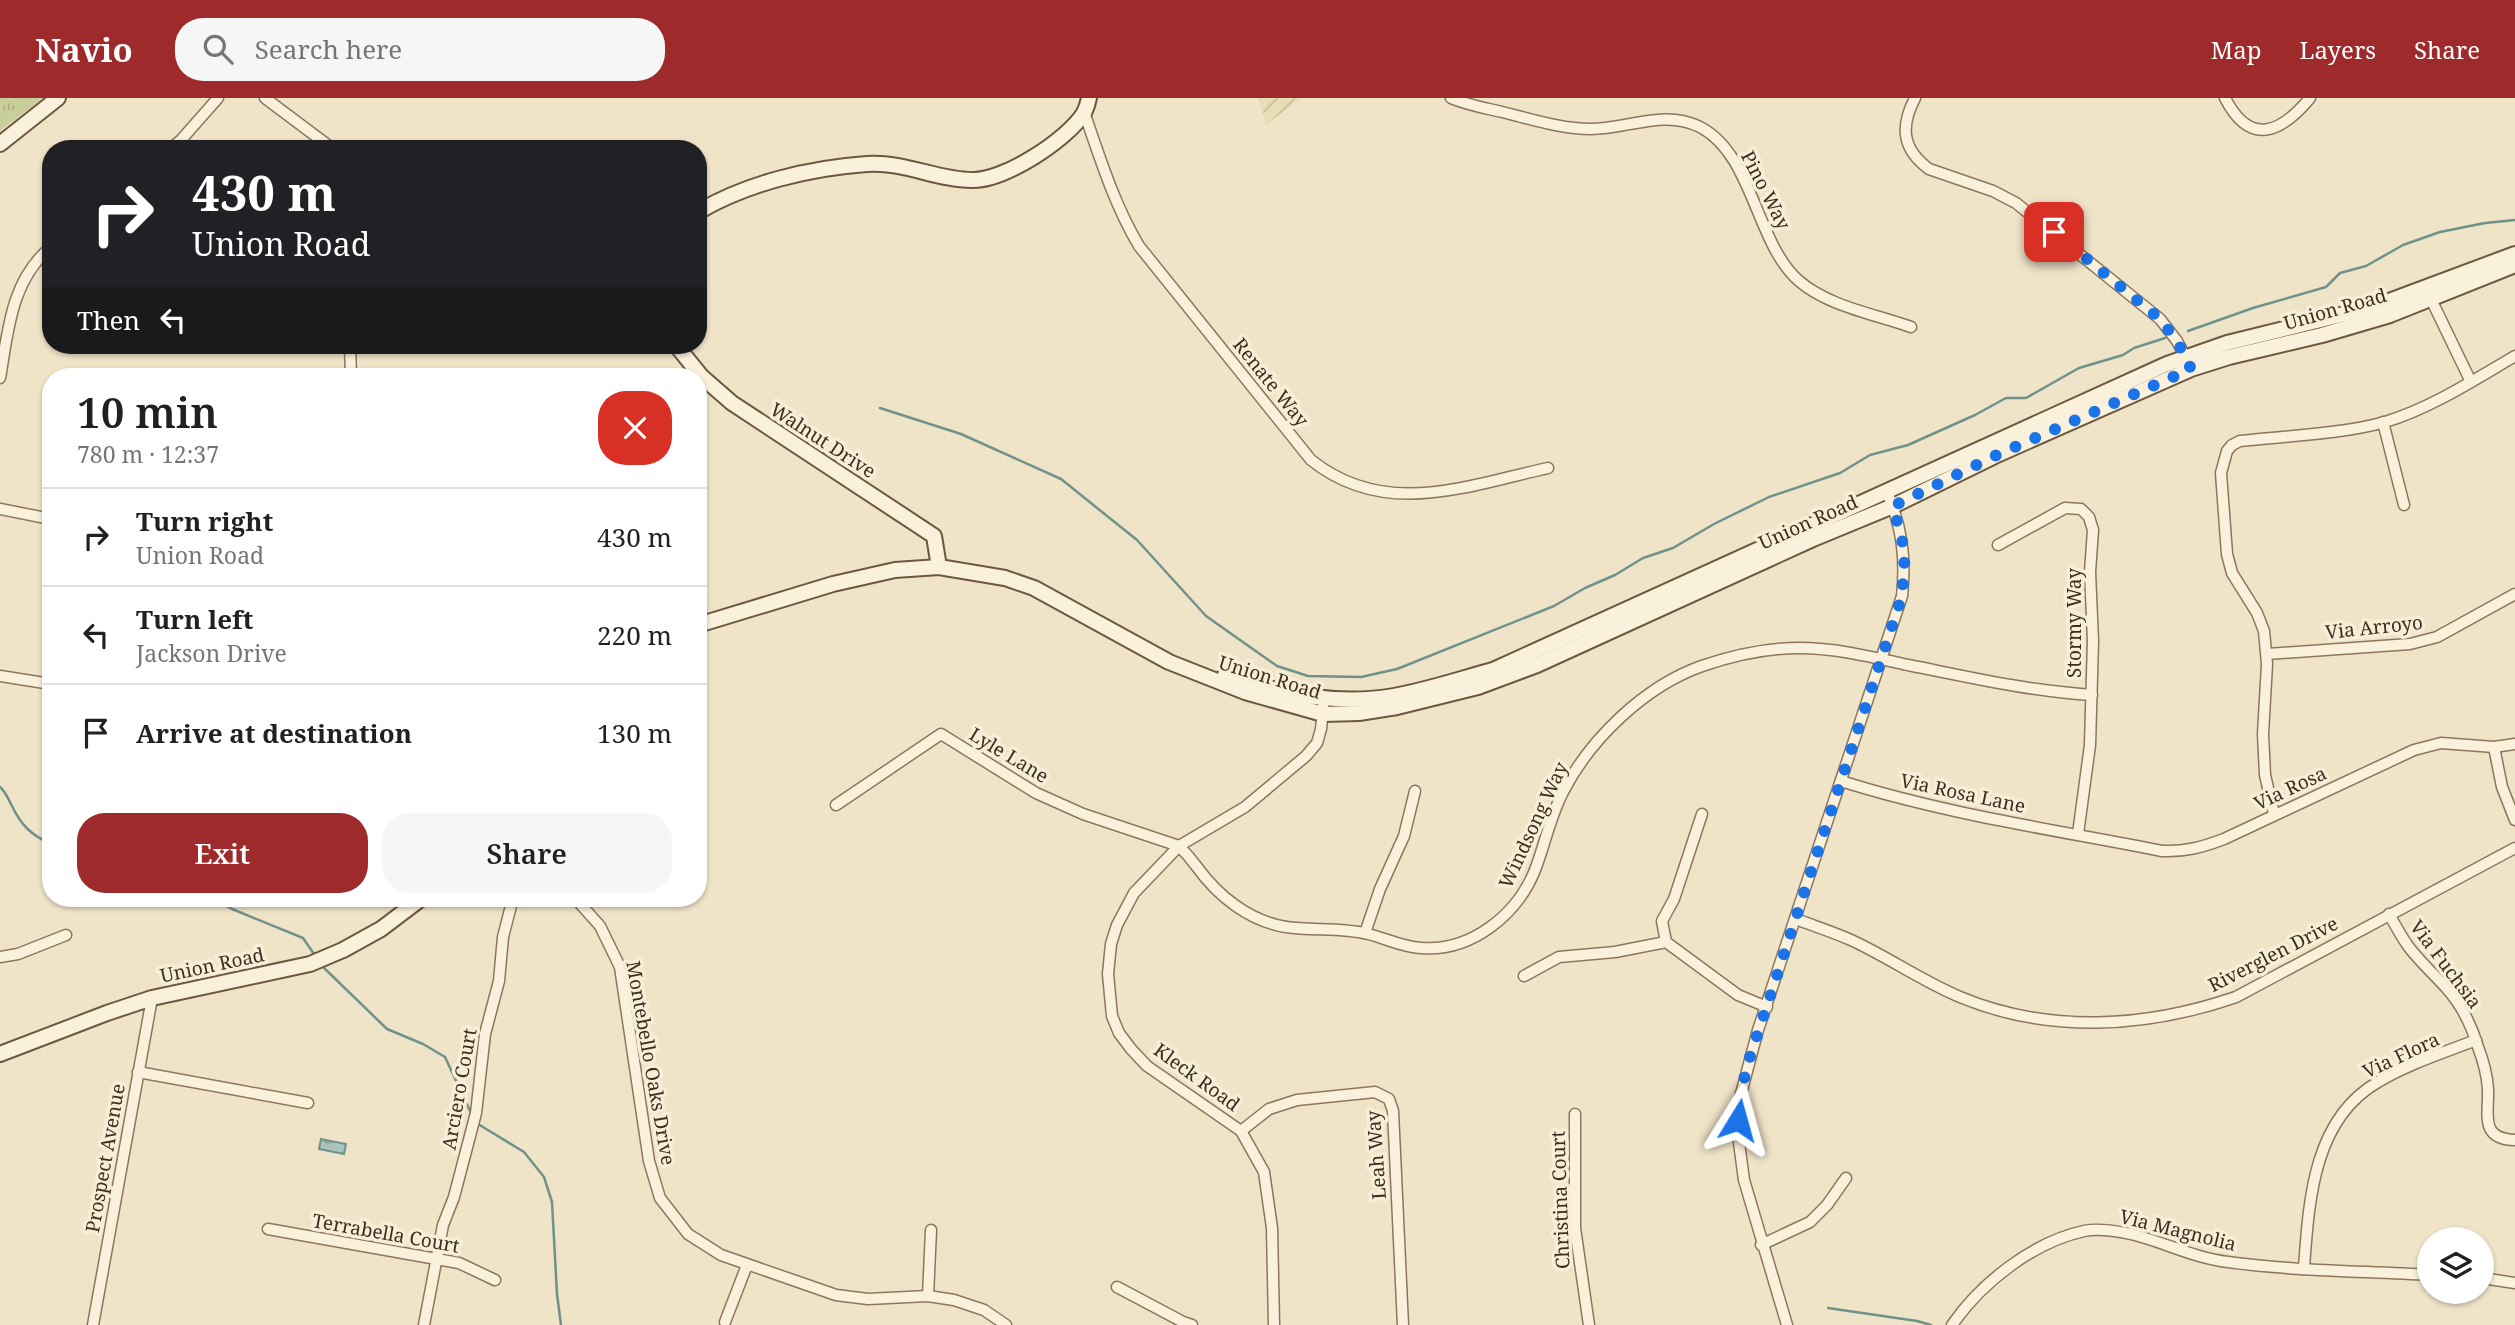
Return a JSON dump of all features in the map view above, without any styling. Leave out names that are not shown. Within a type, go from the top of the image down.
[{"type":"main road","points":[[0,144],[58,98]]},
{"type":"main road","points":[[707,207],[727,197],[793,175],[869,163],[900,166],[973,181],[988,178],[1029,160],[1069,131],[1087,105]]},
{"type":"main road","name":"Union Road","points":[[707,622],[867,575],[939,567],[1005,578],[1034,587],[1196,674],[1233,688],[1359,713],[1397,708],[1507,677],[1890,499],[1999,454],[2188,363],[2229,357],[2322,335],[2390,315],[2492,260],[2515,254]]},
{"type":"main road","name":"Union Road","points":[[2428,293],[2515,265]]},
{"type":"main road","name":"Walnut Drive","points":[[683,354],[695,368]]},
{"type":"main road","name":"Walnut Drive","points":[[707,381],[732,404],[934,536],[939,567]]},
{"type":"main road","name":"Union Road","points":[[0,1054],[152,998],[310,964],[381,929],[410,907]]},
{"type":"street","points":[[180,140],[218,98]]},
{"type":"street","points":[[265,98],[321,140]]},
{"type":"street","name":"Pino Way","points":[[1451,98],[1574,128],[1611,128],[1672,119],[1700,127],[1714,136],[1726,149],[1785,266],[1798,280],[1813,292],[1831,300],[1911,327]]},
{"type":"street","points":[[1915,98],[1910,107],[1905,133],[1907,144],[1919,162],[1929,169],[2005,196],[2033,214],[2160,319],[2188,363]]},
{"type":"street","points":[[2225,98],[2238,120],[2250,127],[2263,129],[2277,128],[2290,120],[2310,98]]},
{"type":"street","name":"Renate Way","points":[[1087,105],[1108,182],[1126,224],[1139,246],[1311,460],[1328,474],[1349,484],[1382,493],[1428,495],[1548,468]]},
{"type":"street","points":[[0,378],[18,290],[27,274],[42,257]]},
{"type":"street","points":[[2428,293],[2472,382]]},
{"type":"street","points":[[2274,814],[2265,775],[2263,734],[2267,654],[2257,613],[2232,573],[2227,554],[2221,473],[2227,451],[2240,441],[2383,422],[2472,382],[2515,356]]},
{"type":"street","points":[[2383,422],[2403,505]]},
{"type":"street","points":[[1787,1325],[1761,1245],[1744,1180],[1738,1135],[1738,1105],[1748,1063],[1902,596],[1905,552],[1890,499]]},
{"type":"street","name":"Stormy Way","points":[[1998,545],[2065,508],[2081,509],[2089,517],[2093,530],[2090,572],[2090,745],[2078,834]]},
{"type":"street","points":[[0,509],[42,517]]},
{"type":"street","name":"Via Arroyo","points":[[2267,654],[2424,641],[2437,637],[2515,594]]},
{"type":"street","name":"Windsong Way","points":[[1179,846],[1215,889],[1242,911],[1259,919],[1284,927],[1365,933],[1422,948],[1444,947],[1476,936],[1500,920],[1525,890],[1535,870],[1550,821],[1576,769],[1598,740],[1622,715],[1665,684],[1699,667],[1740,654],[1768,650],[1827,649],[2052,692],[2092,695]]},
{"type":"street","points":[[0,676],[42,683]]},
{"type":"street","name":"Kleck Road","points":[[1275,1325],[1272,1228],[1264,1172],[1241,1131],[1147,1066],[1119,1033],[1112,1016],[1108,974],[1111,944],[1117,925],[1134,893],[1179,846],[1245,807],[1306,756],[1317,743],[1324,706]]},
{"type":"street","name":"Lyle Lane","points":[[836,805],[941,734],[1036,793],[1083,814],[1179,846]]},
{"type":"street","name":"Via Rosa","points":[[2078,834],[2177,852],[2199,848],[2414,750],[2441,743],[2494,747],[2515,744]]},
{"type":"street","points":[[2494,747],[2502,787],[2515,820]]},
{"type":"street","name":"Via Rosa Lane","points":[[1841,781],[1875,792],[2078,834]]},
{"type":"street","points":[[1365,933],[1380,890],[1404,836],[1415,791]]},
{"type":"street","points":[[1702,814],[1674,899],[1662,921],[1666,942],[1738,995],[1767,1007]]},
{"type":"street","name":"Riverglen Drive","points":[[1796,919],[1851,940],[1912,974],[1985,1006],[2047,1020],[2103,1024],[2172,1016],[2236,997],[2515,848]]},
{"type":"street","name":"Arciero Court","points":[[424,1325],[443,1225],[454,1197],[476,1113],[485,1034],[499,981],[503,937],[511,907]]},
{"type":"street","name":"Montebello Oaks Drive","points":[[583,907],[600,926],[620,967],[649,1161],[660,1198],[688,1234],[721,1255],[836,1295],[868,1299],[928,1296],[954,1300],[984,1310],[1006,1325]]},
{"type":"street","name":"Via Fuchsia","points":[[2389,914],[2409,947],[2462,1009],[2476,1040],[2486,1077],[2488,1125],[2494,1134],[2502,1139],[2515,1140]]},
{"type":"street","points":[[0,957],[18,954],[66,935]]},
{"type":"street","points":[[1524,976],[1559,957],[1615,952],[1666,942]]},
{"type":"street","name":"Prospect Avenue","points":[[93,1325],[152,998]]},
{"type":"street","name":"Via Flora","points":[[2304,1267],[2316,1172],[2327,1138],[2343,1113],[2357,1097],[2376,1083],[2476,1040]]},
{"type":"street","points":[[138,1072],[309,1103]]},
{"type":"street","name":"Leah Way","points":[[1241,1131],[1269,1109],[1297,1100],[1375,1092],[1389,1099],[1393,1111],[1403,1325]]},
{"type":"street","name":"Christina Court","points":[[1575,1114],[1575,1228],[1589,1325]]},
{"type":"street","points":[[1761,1245],[1810,1222],[1827,1205],[1846,1178]]},
{"type":"street","name":"Terrabella Court","points":[[268,1229],[459,1263],[495,1280]]},
{"type":"street","points":[[928,1296],[931,1230]]},
{"type":"street","name":"Via Magnolia","points":[[1952,1325],[1988,1286],[2012,1266],[2042,1246],[2085,1231],[2106,1230],[2131,1234],[2224,1262],[2417,1274]]},
{"type":"street","points":[[725,1322],[747,1265]]},
{"type":"street","points":[[2494,1280],[2515,1283]]},
{"type":"street","points":[[1117,1287],[1192,1325]]},
{"type":"shaded area","points":[[1259,98],[1301,98],[1266,125]]},
{"type":"green space","points":[[0,98],[43,98],[0,131]]},
{"type":"water","points":[[321,1139],[346,1144],[344,1154],[319,1149]]},
{"type":"waterway","points":[[2188,331],[2253,308],[2326,287],[2340,273],[2366,266],[2403,245],[2440,232],[2515,220]]},
{"type":"waterway","points":[[880,408],[961,434],[1061,479],[1137,540],[1206,616],[1277,666],[1308,676],[1361,677],[1397,669],[1554,606],[1643,558],[1673,548],[1769,497],[1840,473],[1870,455],[1908,445],[2006,398],[2026,398],[2079,368],[2123,355],[2134,348],[2165,338]]},
{"type":"waterway","points":[[0,787],[23,824],[42,839]]},
{"type":"waterway","points":[[228,907],[303,938],[316,957]]},
{"type":"waterway","points":[[322,966],[387,1029],[423,1044],[445,1057],[471,1113]]},
{"type":"waterway","points":[[478,1124],[524,1152],[544,1177],[552,1202],[561,1325]]},
{"type":"waterway","points":[[1828,1308],[1931,1325]]},
{"type":"route","points":[[1738,1120],[1738,1105],[1748,1063],[1902,596],[1905,552],[1893,506],[1999,454],[2191,369],[2177,341],[2160,319],[2054,232]]}]
